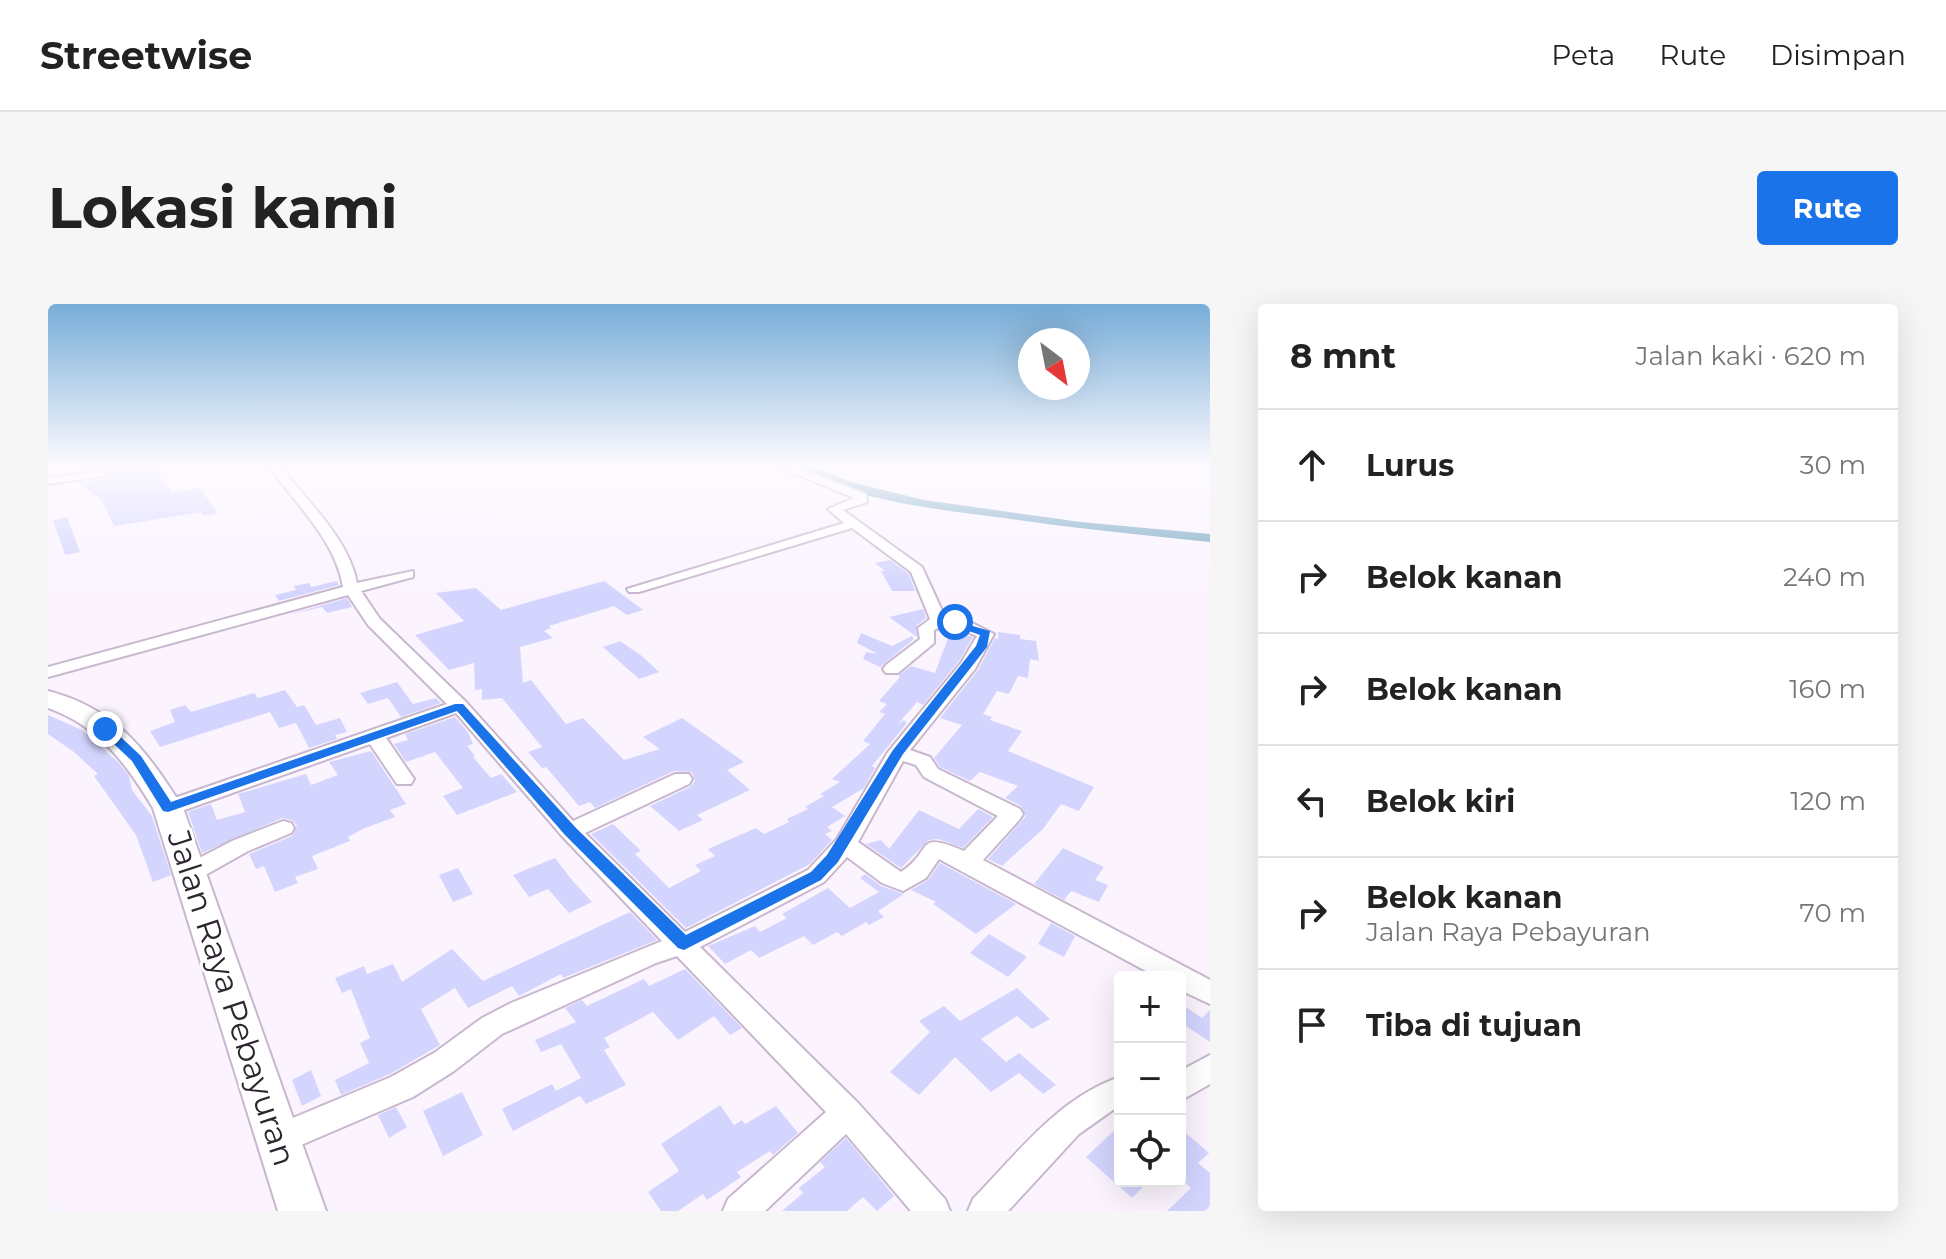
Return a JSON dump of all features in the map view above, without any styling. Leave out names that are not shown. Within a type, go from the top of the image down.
[{"type":"main road","name":"Jalan Raya Pebayuran","points":[[48,699],[85,714],[137,758],[168,808],[192,872],[302,1211]]},
{"type":"street","points":[[307,507],[345,561],[351,588],[387,637],[459,706],[570,831],[847,1113],[933,1211]]},
{"type":"street","points":[[840,507],[834,509],[917,570],[939,621]]},
{"type":"street","points":[[634,589],[853,524]]},
{"type":"street","points":[[48,672],[408,574]]},
{"type":"street","points":[[280,1139],[402,1087],[444,1062],[492,1026],[521,1011],[648,955],[684,944],[816,876],[845,844],[898,752],[969,665],[986,637],[981,630],[939,621],[926,628],[928,640],[892,669]]},
{"type":"street","points":[[168,808],[459,706]]},
{"type":"street","points":[[374,735],[404,779]]},
{"type":"street","points":[[898,752],[923,761],[931,773],[1011,812],[968,862]]},
{"type":"street","points":[[570,831],[682,779]]},
{"type":"street","points":[[192,872],[240,846],[283,828]]},
{"type":"street","points":[[845,844],[878,869],[903,882],[918,872],[935,848],[968,862],[1210,993]]},
{"type":"street","points":[[1186,1083],[1210,1068]]},
{"type":"street","points":[[985,1211],[1079,1113],[1098,1099],[1114,1093]]},
{"type":"street","points":[[740,1211],[847,1113]]},
{"type":"building","points":[[105,507],[214,507],[218,513],[203,516],[201,512],[114,526]]},
{"type":"building","points":[[67,517],[80,552],[65,555],[53,520]]},
{"type":"building","points":[[890,560],[909,574],[915,591],[892,591],[881,571],[885,571],[875,563]]},
{"type":"building","points":[[337,581],[339,585],[279,601],[275,595],[296,590],[294,586],[309,583],[311,587]]},
{"type":"building","points":[[604,581],[643,610],[627,615],[614,606],[549,626],[551,628],[544,631],[553,638],[520,647],[523,683],[531,680],[566,724],[583,718],[624,760],[660,749],[643,737],[682,718],[744,762],[727,770],[750,790],[697,815],[703,820],[679,831],[650,806],[690,787],[695,781],[692,772],[674,771],[595,808],[590,802],[579,806],[546,767],[542,768],[528,752],[542,747],[502,698],[482,700],[482,689],[475,690],[474,663],[449,670],[415,635],[464,621],[436,593],[476,588],[501,610]]},
{"type":"building","points":[[347,598],[352,607],[327,613],[322,607],[288,615]]},
{"type":"building","points":[[923,609],[926,618],[916,626],[917,637],[889,617]]},
{"type":"building","points":[[951,630],[973,637],[959,661],[923,705],[917,702],[898,724],[904,720],[907,723],[872,766],[875,768],[864,788],[832,807],[845,816],[827,827],[832,831],[825,834],[832,840],[810,864],[686,928],[591,834],[613,824],[641,851],[635,854],[669,888],[701,871],[695,865],[715,856],[708,849],[756,828],[764,834],[789,822],[787,819],[808,809],[805,807],[824,796],[820,794],[840,782],[832,779],[870,744],[863,741],[885,714],[879,712],[887,704],[879,701],[898,676],[911,666],[935,673]]},
{"type":"building","points":[[998,632],[1036,641],[1039,661],[1030,659],[1028,678],[1018,676],[1009,694],[997,691],[983,714],[992,717],[990,720],[1022,731],[1008,751],[1094,787],[1079,811],[1061,804],[1043,829],[1002,866],[988,859],[1026,816],[1021,806],[1005,798],[1018,786],[980,772],[970,781],[940,767],[934,758],[962,725],[940,718],[978,670],[995,638],[998,639]]},
{"type":"building","points":[[861,633],[892,646],[912,636],[914,639],[880,667],[863,659],[866,652],[878,654],[857,643]]},
{"type":"building","points":[[620,641],[659,672],[639,679],[603,647]]},
{"type":"building","points":[[397,682],[413,704],[436,698],[441,703],[401,717],[388,698],[368,704],[360,693]]},
{"type":"building","points":[[285,690],[297,707],[304,705],[316,725],[340,718],[347,732],[335,735],[337,739],[309,748],[296,723],[279,728],[270,712],[160,747],[150,731],[175,722],[170,710],[185,705],[191,712],[254,693],[258,698]]},
{"type":"building","points":[[48,715],[82,730],[129,776],[132,790],[152,816],[171,875],[153,882],[136,835],[94,776],[98,774],[48,734]]},
{"type":"building","points":[[455,717],[468,732],[473,744],[467,746],[473,757],[491,778],[501,774],[517,792],[457,815],[443,796],[463,788],[435,752],[406,762],[394,744],[408,740],[405,734]]},
{"type":"building","points":[[371,751],[406,804],[390,810],[395,817],[365,828],[348,837],[350,841],[312,856],[318,869],[295,877],[298,883],[275,892],[264,866],[256,869],[249,854],[292,836],[297,826],[292,820],[282,818],[202,853],[188,812],[211,804],[217,820],[245,812],[238,794],[306,774],[311,785],[338,775],[329,762]]},
{"type":"building","points":[[978,809],[993,817],[963,848],[938,839],[929,840],[901,868],[866,844],[881,840],[889,849],[919,810],[959,829]]},
{"type":"building","points":[[1063,848],[1104,867],[1095,880],[1108,885],[1099,902],[1071,891],[1064,900],[1034,884]]},
{"type":"building","points":[[555,858],[592,902],[569,913],[548,889],[529,897],[513,875]]},
{"type":"building","points":[[940,863],[1016,904],[976,934],[933,904],[936,902],[911,890],[928,880]]},
{"type":"building","points":[[458,868],[473,894],[453,902],[439,875]]},
{"type":"building","points":[[865,874],[881,886],[904,894],[878,911],[884,917],[869,925],[866,922],[842,936],[837,932],[813,945],[804,936],[759,958],[751,950],[725,964],[708,946],[755,926],[760,932],[787,918],[782,914],[828,888],[850,908],[879,892],[860,878]]},
{"type":"building","points":[[630,912],[657,940],[563,978],[561,974],[519,996],[512,986],[468,1008],[455,988],[421,1009],[440,1045],[390,1074],[341,1095],[335,1080],[369,1063],[360,1043],[370,1038],[351,989],[342,993],[335,978],[364,966],[367,974],[393,964],[402,982],[452,949],[483,981]]},
{"type":"building","points":[[1051,923],[1075,936],[1064,957],[1038,944]]},
{"type":"building","points":[[989,934],[1027,957],[1008,977],[970,953]]},
{"type":"building","points":[[685,969],[742,1028],[730,1035],[714,1016],[678,1040],[653,1012],[604,1038],[610,1047],[604,1050],[626,1085],[586,1104],[580,1096],[513,1131],[502,1109],[552,1084],[556,1091],[581,1078],[561,1044],[541,1052],[535,1040],[576,1022],[565,1008],[582,1000],[587,1006],[644,979],[649,986]]},
{"type":"building","points":[[1017,988],[1050,1019],[1032,1029],[1017,1016],[981,1039],[1006,1062],[1019,1053],[1056,1085],[1043,1094],[1019,1073],[991,1092],[955,1057],[919,1095],[890,1072],[930,1032],[919,1021],[944,1006],[960,1021]]},
{"type":"building","points":[[1186,1007],[1202,1018],[1210,1010],[1210,1042],[1186,1026]]},
{"type":"building","points":[[311,1070],[321,1096],[302,1106],[292,1080]]},
{"type":"building","points":[[462,1092],[483,1135],[443,1156],[423,1111]]},
{"type":"building","points":[[720,1105],[734,1125],[742,1120],[745,1124],[776,1106],[798,1133],[773,1155],[770,1151],[737,1172],[741,1177],[707,1200],[703,1194],[678,1211],[661,1211],[648,1192],[679,1171],[661,1144]]},
{"type":"building","points":[[396,1107],[407,1127],[389,1138],[378,1115]]},
{"type":"building","points":[[1114,1131],[1114,1182],[1086,1157]]},
{"type":"building","points":[[1186,1133],[1209,1153],[1198,1163],[1210,1173],[1210,1211],[1167,1211],[1191,1188],[1186,1183]]},
{"type":"building","points":[[846,1138],[894,1196],[877,1211],[863,1197],[847,1211],[782,1211],[803,1193],[799,1188],[825,1167],[820,1162]]},
{"type":"building","points":[[1120,1187],[1143,1187],[1132,1198]]},
{"type":"waterway","points":[[949,507],[1210,538]]},
{"type":"route","points":[[105,729],[137,758],[168,808],[459,706],[570,831],[684,944],[734,915],[816,876],[833,859],[845,844],[898,752],[981,647],[986,634],[955,622]]}]
